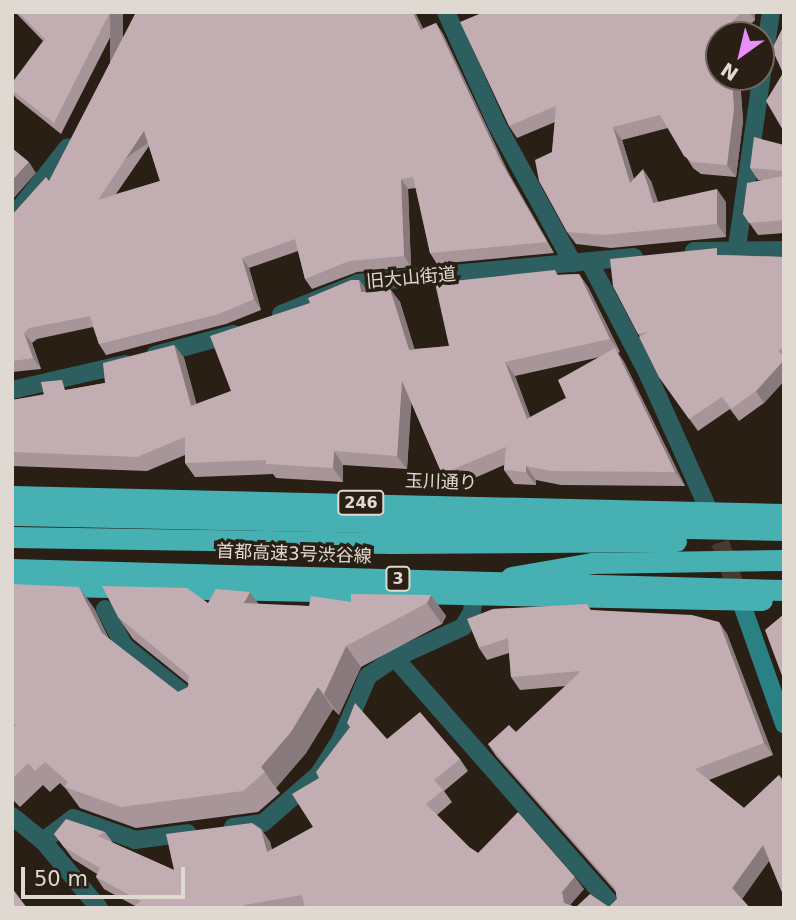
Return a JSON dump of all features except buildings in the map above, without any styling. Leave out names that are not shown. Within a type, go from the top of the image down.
[{"type":"highway","name":"玉川通り","points":[[12,496],[784,514]]},
{"type":"highway","name":"首都高速3号渋谷線","points":[[12,515],[784,530]]},
{"type":"highway","points":[[12,537],[520,545],[784,537]]},
{"type":"highway","points":[[425,592],[592,563],[779,560]]},
{"type":"highway","name":"首都高速3号渋谷線","points":[[12,569],[784,590]]},
{"type":"highway","points":[[12,585],[784,600]]},
{"type":"street","points":[[446,12],[497,125],[647,372],[710,513]]},
{"type":"street","points":[[737,247],[771,12]]},
{"type":"street","points":[[12,218],[58,164],[76,134]]},
{"type":"street","name":"旧大山街道","points":[[12,390],[94,373],[257,324],[358,283],[737,247],[784,250]]},
{"type":"street","points":[[43,841],[73,818],[135,840],[263,822],[319,774],[341,739],[368,676],[395,657],[463,627],[472,612],[474,593]]},
{"type":"street","points":[[740,599],[784,724]]},
{"type":"street","points":[[105,609],[124,646],[194,702]]},
{"type":"street","points":[[395,657],[615,908]]},
{"type":"street","points":[[12,816],[43,841],[99,908]]},
{"type":"street","points":[[581,908],[599,890]]},
{"type":"tunnel","points":[[711,517],[740,599]]}]
